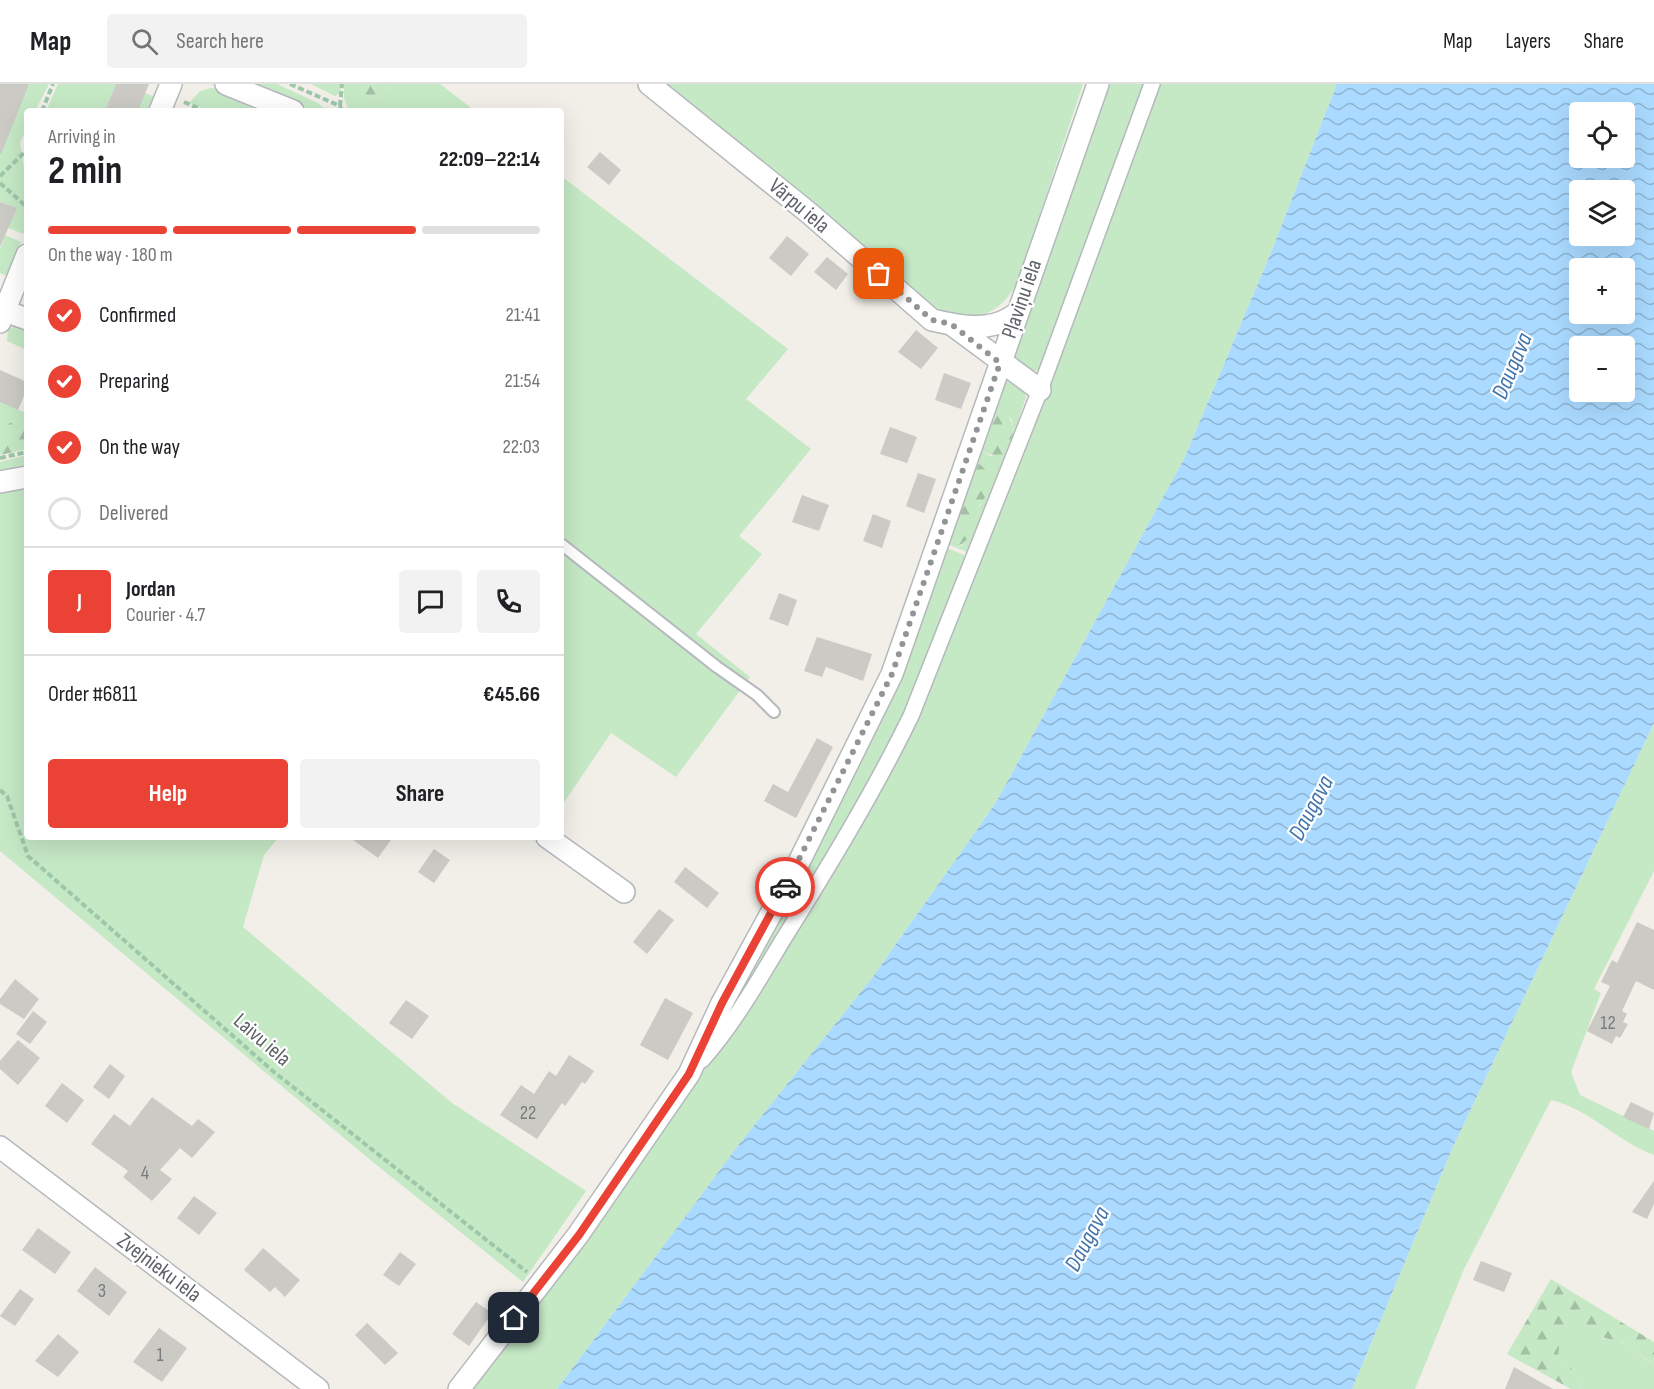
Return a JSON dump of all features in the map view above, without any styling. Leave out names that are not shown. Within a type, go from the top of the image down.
[{"type":"street","points":[[161,108],[171,84]]},
{"type":"street","points":[[226,84],[280,108]]},
{"type":"street","name":"Vārpu iela","points":[[649,84],[808,213],[932,320],[976,328],[1007,321],[1017,314]]},
{"type":"street","name":"Pļaviņu iela","points":[[459,1389],[579,1235],[689,1074],[727,993],[801,857],[892,674],[1098,84]]},
{"type":"street","points":[[689,1074],[740,1009],[817,885],[895,749],[938,652],[1040,390],[1152,84]]},
{"type":"street","points":[[24,262],[2,316],[24,319]]},
{"type":"street","name":"Vārpu iela","points":[[951,324],[1000,363],[1040,390]]},
{"type":"street","points":[[0,482],[24,478]]},
{"type":"street","points":[[551,840],[624,892]]},
{"type":"street","name":"Zvejnieku iela","points":[[0,1147],[318,1389]]},
{"type":"lane","points":[[564,546],[717,667],[757,695],[774,712]]},
{"type":"path","points":[[43,108],[53,84]]},
{"type":"path","points":[[290,84],[341,108],[342,84]]},
{"type":"path","points":[[0,176],[24,153]]},
{"type":"path","points":[[0,183],[24,204]]},
{"type":"path","points":[[0,458],[24,453]]},
{"type":"path","name":"Laivu iela","points":[[0,790],[7,796],[28,856],[274,1072],[541,1283]]},
{"type":"green space","points":[[0,84],[49,84],[37,108],[24,108],[24,134],[20,142],[24,168],[24,234],[8,228],[16,208],[0,202]]},
{"type":"green space","points":[[58,84],[116,84],[106,108],[47,108]]},
{"type":"green space","points":[[239,84],[277,84],[318,103],[324,108],[295,108]]},
{"type":"green space","points":[[311,84],[341,84],[340,93],[335,96]]},
{"type":"green space","points":[[344,84],[361,84],[362,94],[380,101],[387,84],[440,84],[471,108],[348,108],[344,98]]},
{"type":"green space","points":[[361,84],[387,84],[380,101],[362,94]]},
{"type":"green space","points":[[667,84],[1083,84],[1017,283],[1008,297],[997,307],[986,313],[962,316],[948,313],[920,299]]},
{"type":"green space","points":[[1109,84],[1148,84],[1045,358],[1039,369],[1031,373],[1014,363],[1015,344],[1047,266]]},
{"type":"green space","points":[[1159,84],[1337,84],[1270,255],[1184,459],[995,804],[872,978],[740,1143],[557,1389],[470,1389],[733,1029],[880,788],[1034,421]]},
{"type":"green space","points":[[217,89],[258,106],[206,108],[189,103],[200,91]]},
{"type":"green space","points":[[145,93],[157,98],[152,108],[139,108]]},
{"type":"green space","points":[[564,178],[788,349],[746,399],[811,449],[739,536],[762,554],[696,634],[750,677],[676,777],[611,733],[564,803]]},
{"type":"green space","points":[[5,235],[21,242],[7,276],[0,273],[0,249]]},
{"type":"green space","points":[[13,326],[24,329],[24,349],[7,341],[8,331]]},
{"type":"green space","points":[[1006,375],[1023,390],[1026,397],[1014,433],[1012,419],[994,408]]},
{"type":"green space","points":[[0,402],[18,410],[15,421],[10,422],[3,431],[0,443]]},
{"type":"green space","points":[[994,408],[1007,415],[1013,426],[1008,452],[998,457],[980,451]]},
{"type":"green space","points":[[18,410],[24,412],[24,450],[0,455],[4,430],[6,426],[15,421]]},
{"type":"green space","points":[[980,451],[991,456],[1008,452],[970,553],[957,548],[962,545],[973,511],[981,505],[976,462]]},
{"type":"green space","points":[[24,456],[24,468],[0,473],[0,462]]},
{"type":"green space","points":[[976,462],[987,473],[989,486],[984,499],[974,511],[979,518],[974,533],[957,548],[946,543]]},
{"type":"green space","points":[[24,483],[24,840],[276,840],[264,855],[243,927],[452,1103],[586,1191],[523,1282],[374,1163],[0,851],[0,488]]},
{"type":"green space","points":[[944,547],[969,557],[901,725],[825,863],[724,1022]]},
{"type":"green space","points":[[1654,723],[1654,871],[1594,989],[1601,993],[1571,1072],[1580,1095],[1654,1131],[1654,1155],[1628,1142],[1578,1110],[1551,1100],[1464,1269],[1415,1389],[1352,1389],[1452,1149]]},
{"type":"green space","points":[[1551,1279],[1654,1342],[1654,1365],[1623,1342],[1596,1336],[1584,1323],[1568,1334],[1549,1334],[1559,1346],[1558,1360],[1574,1371],[1579,1378],[1581,1389],[1571,1389],[1507,1354]]},
{"type":"green space","points":[[1584,1323],[1604,1339],[1612,1339],[1625,1344],[1654,1365],[1654,1389],[1581,1389],[1574,1371],[1558,1360],[1549,1334],[1559,1334]]},
{"type":"water","name":"Daugava","points":[[1337,84],[1654,84],[1654,723],[1452,1149],[1352,1389],[557,1389],[740,1143],[872,978],[995,804],[1184,459],[1270,255]]},
{"type":"building","points":[[0,84],[29,84],[1,154],[0,154]]},
{"type":"building","points":[[116,84],[149,84],[139,108],[106,108]]},
{"type":"building","points":[[600,152],[621,170],[609,185],[587,167]]},
{"type":"building","points":[[0,202],[17,208],[0,247]]},
{"type":"building","points":[[787,236],[809,254],[791,276],[769,258]]},
{"type":"building","points":[[827,257],[848,274],[836,290],[814,272]]},
{"type":"building","points":[[916,330],[938,348],[921,369],[898,352]]},
{"type":"building","points":[[0,370],[24,381],[24,396],[18,410],[0,402]]},
{"type":"building","points":[[944,373],[971,383],[961,409],[935,400]]},
{"type":"building","points":[[890,427],[917,437],[907,463],[880,454]]},
{"type":"building","points":[[918,473],[936,479],[924,513],[906,506]]},
{"type":"building","points":[[802,495],[829,505],[819,531],[792,522]]},
{"type":"building","points":[[873,514],[891,521],[882,548],[863,541]]},
{"type":"building","points":[[779,593],[797,600],[788,626],[769,619]]},
{"type":"building","points":[[817,637],[872,654],[863,681],[826,667],[822,677],[804,671]]},
{"type":"building","points":[[817,738],[833,747],[796,818],[764,801],[773,784],[788,792]]},
{"type":"building","points":[[353,840],[391,840],[378,858]]},
{"type":"building","points":[[434,849],[450,860],[434,883],[418,872]]},
{"type":"building","points":[[685,867],[719,893],[707,908],[674,882]]},
{"type":"building","points":[[659,909],[674,920],[647,954],[633,942]]},
{"type":"building","points":[[1637,922],[1654,930],[1654,990],[1636,981],[1622,1011],[1627,1014],[1623,1022],[1628,1024],[1620,1038],[1616,1036],[1612,1044],[1587,1031],[1610,986],[1601,982],[1612,960],[1617,963]]},
{"type":"building","points":[[15,979],[39,999],[24,1019],[0,1004],[0,999]]},
{"type":"building","points":[[665,998],[693,1013],[668,1060],[640,1045]]},
{"type":"building","points":[[406,1000],[429,1016],[412,1039],[389,1023]]},
{"type":"building","points":[[33,1011],[47,1022],[30,1044],[16,1034]]},
{"type":"building","points":[[18,1040],[40,1058],[18,1085],[0,1069],[0,1061]]},
{"type":"building","points":[[569,1055],[594,1071],[585,1084],[582,1082],[565,1106],[562,1103],[537,1139],[500,1115],[521,1085],[534,1094],[549,1071],[556,1076]]},
{"type":"building","points":[[110,1064],[125,1076],[109,1099],[93,1087]]},
{"type":"building","points":[[62,1083],[84,1100],[67,1123],[45,1106]]},
{"type":"building","points":[[152,1097],[192,1126],[198,1119],[215,1132],[192,1158],[180,1148],[160,1170],[172,1179],[152,1201],[123,1177],[128,1171],[91,1144],[114,1114],[130,1126]]},
{"type":"building","points":[[1631,1102],[1654,1113],[1649,1129],[1623,1117]]},
{"type":"building","points":[[1654,1181],[1654,1204],[1647,1219],[1632,1212]]},
{"type":"building","points":[[194,1196],[217,1213],[199,1235],[177,1218]]},
{"type":"building","points":[[38,1228],[71,1252],[55,1274],[22,1250]]},
{"type":"building","points":[[263,1248],[300,1280],[285,1297],[275,1287],[270,1292],[244,1270]]},
{"type":"building","points":[[400,1252],[416,1264],[399,1286],[383,1275]]},
{"type":"building","points":[[1481,1261],[1512,1273],[1504,1292],[1473,1280]]},
{"type":"building","points":[[95,1267],[127,1292],[109,1316],[77,1291]]},
{"type":"building","points":[[20,1289],[34,1299],[15,1326],[0,1316]]},
{"type":"building","points":[[476,1302],[492,1313],[469,1346],[452,1334]]},
{"type":"building","points":[[367,1323],[398,1353],[385,1365],[355,1335]]},
{"type":"building","points":[[159,1328],[187,1348],[162,1382],[133,1362]]},
{"type":"building","points":[[58,1334],[79,1352],[58,1377],[35,1361]]},
{"type":"building","points":[[1514,1367],[1553,1389],[1505,1389]]},
{"type":"way so far","points":[[785,887],[892,674],[1000,363],[951,324],[932,320],[879,274]]},
{"type":"route","points":[[514,1318],[579,1235],[689,1074],[722,1003],[785,887]]}]
